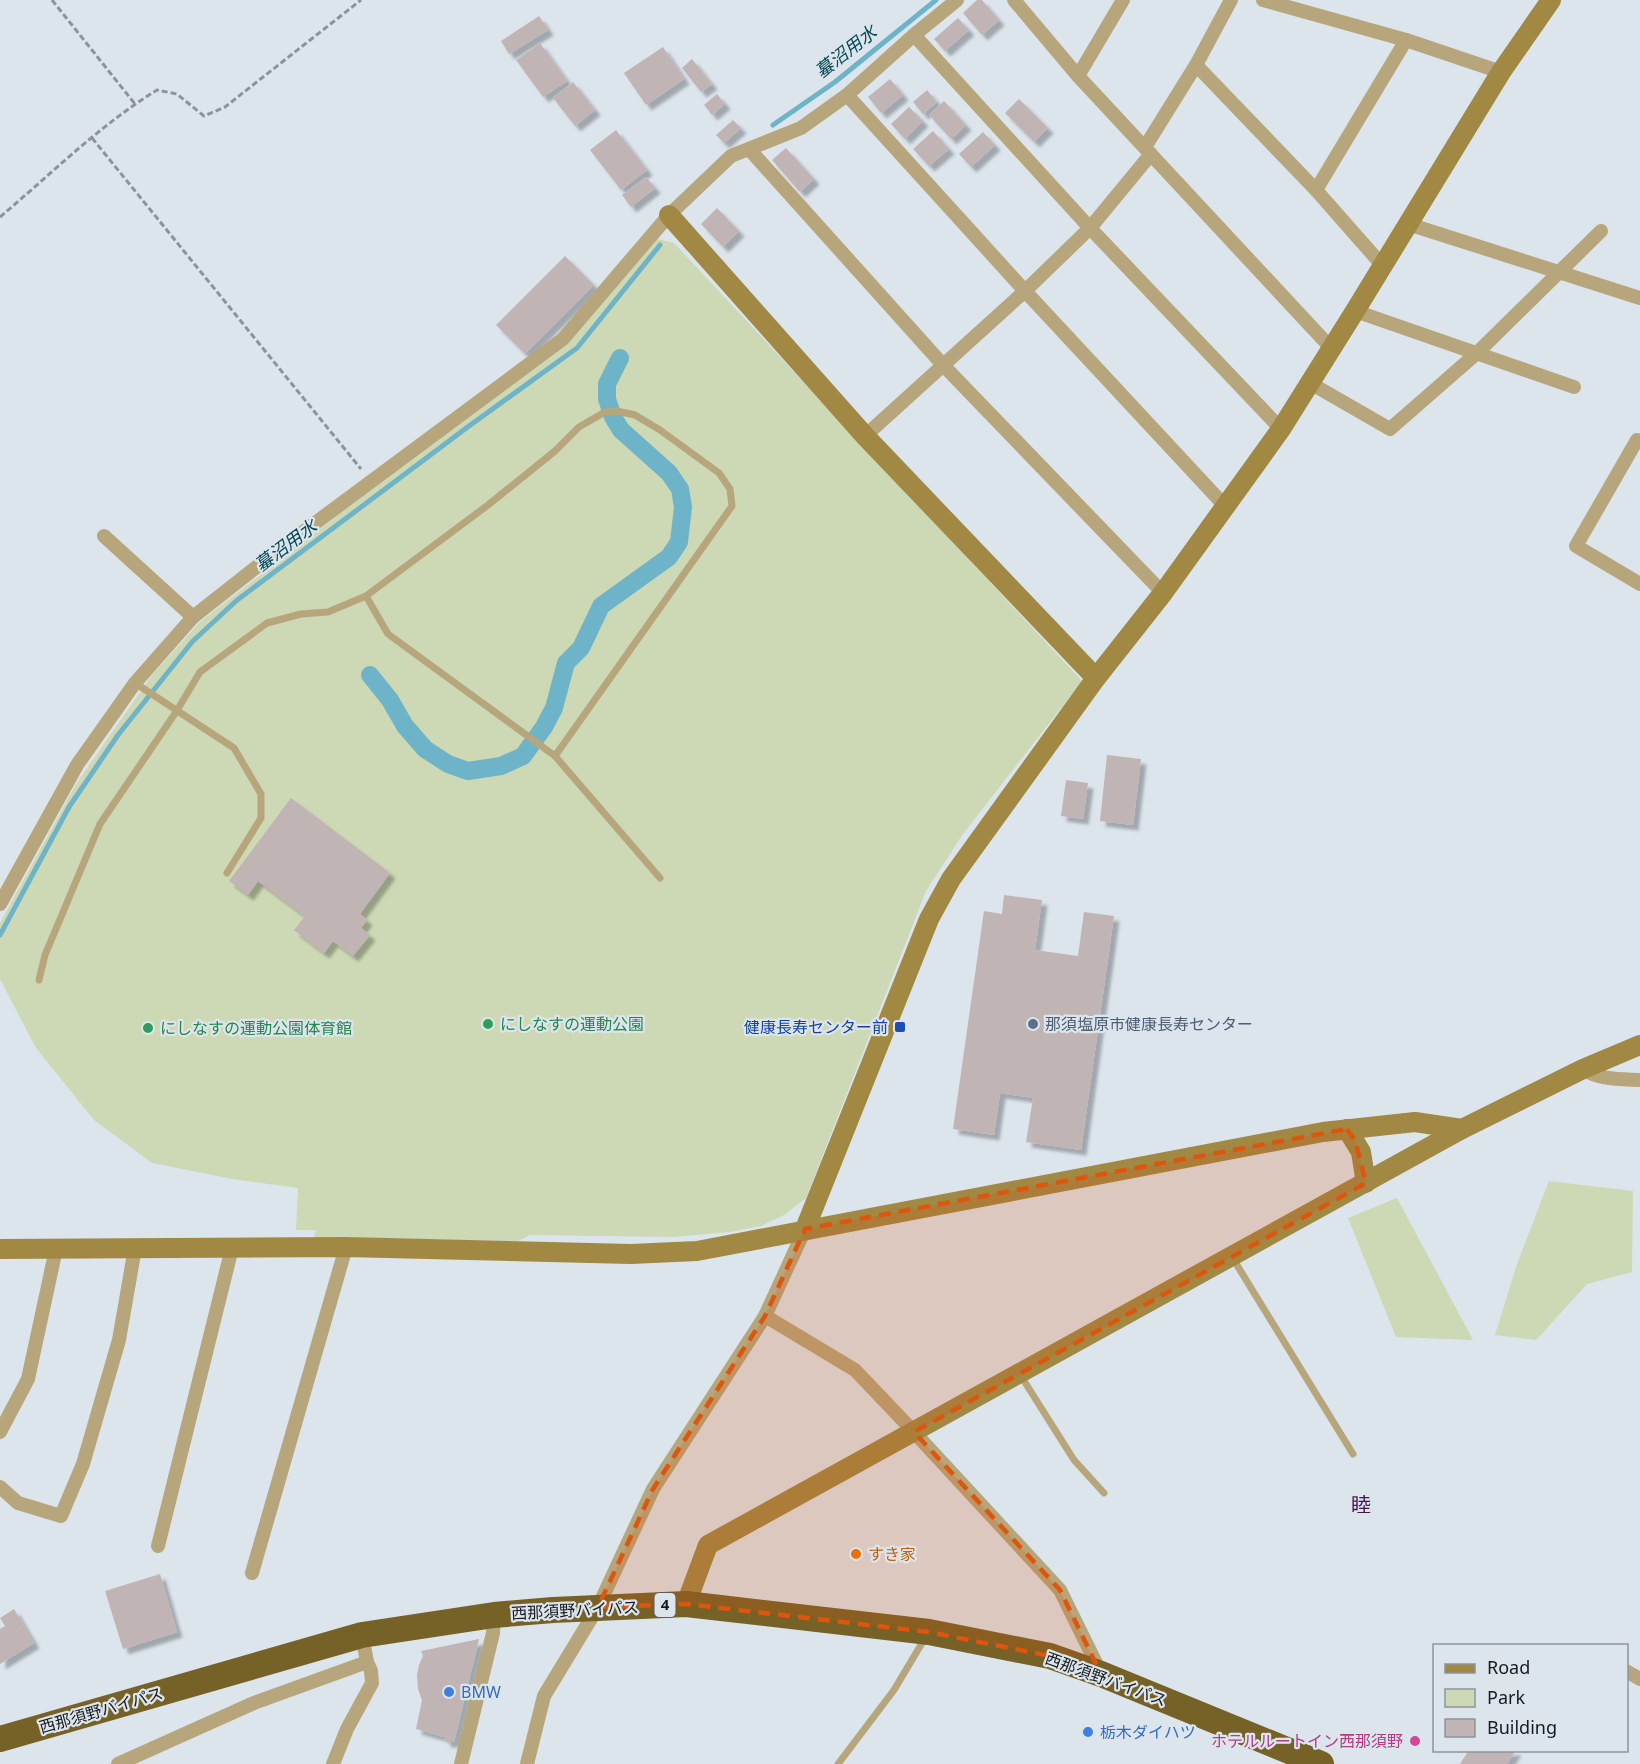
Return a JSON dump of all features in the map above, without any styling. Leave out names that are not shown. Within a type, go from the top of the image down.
[{"type":"highway","name":"西那須野バイパス","points":[[0,1739],[362,1635],[495,1615],[598,1607],[686,1604],[929,1632],[1050,1656],[1101,1674],[1321,1764]]},
{"type":"street","points":[[0,904],[77,765],[135,683],[193,617],[264,561],[563,339],[669,215],[730,156],[801,128],[847,95],[957,0]]},
{"type":"street","points":[[1014,0],[1078,76],[1332,349]]},
{"type":"street","points":[[1078,76],[1123,0]]},
{"type":"street","points":[[865,436],[1025,291],[1090,228],[1148,151],[1231,0]]},
{"type":"street","points":[[1263,0],[1406,40],[1501,72]]},
{"type":"street","points":[[527,1764],[544,1696],[598,1607],[653,1489],[765,1316],[805,1229],[929,919],[951,879],[1096,678],[1163,593],[1224,505],[1281,429],[1501,72],[1551,0]]},
{"type":"street","points":[[914,35],[1090,228],[1281,429]]},
{"type":"street","points":[[1316,190],[1406,40]]},
{"type":"street","points":[[1196,65],[1316,190],[1382,265]]},
{"type":"street","points":[[847,95],[1224,505]]},
{"type":"street","points":[[749,149],[943,365],[1163,593]]},
{"type":"street","points":[[669,215],[865,436],[1096,678]]},
{"type":"street","points":[[1408,224],[1640,298]]},
{"type":"street","points":[[1310,383],[1390,429],[1477,353],[1601,231]]},
{"type":"street","points":[[1355,311],[1574,387]]},
{"type":"street","points":[[1640,441],[1637,440],[1576,546],[1640,584]]},
{"type":"street","points":[[104,536],[193,617]]},
{"type":"street","points":[[686,1604],[708,1545],[1462,1129],[1583,1069],[1640,1045]]},
{"type":"street","points":[[1583,1069],[1608,1079],[1640,1080]]},
{"type":"street","points":[[0,1249],[346,1247],[620,1254],[697,1251],[1347,1129],[1415,1122],[1462,1129]]},
{"type":"street","points":[[1347,1129],[1361,1152],[1365,1183]]},
{"type":"street","points":[[252,1573],[346,1247]]},
{"type":"street","points":[[0,1487],[18,1503],[60,1516],[83,1464],[119,1340],[135,1248]]},
{"type":"street","points":[[158,1546],[232,1248]]},
{"type":"street","points":[[0,1432],[28,1379],[56,1249]]},
{"type":"street","points":[[765,1316],[855,1370],[914,1432],[1060,1590],[1101,1674]]},
{"type":"street","points":[[461,1764],[493,1633],[495,1615]]},
{"type":"street","points":[[333,1764],[347,1729],[372,1683],[362,1635]]},
{"type":"street","points":[[118,1764],[254,1703],[367,1662]]},
{"type":"lane","points":[[39,980],[45,955],[100,824],[176,712],[200,672],[267,623],[301,614],[328,612],[366,596],[488,505],[555,451],[579,427],[605,412],[617,411],[635,415],[660,430],[719,473],[730,489],[732,506],[555,756]]},
{"type":"lane","points":[[366,596],[388,634],[555,756],[660,878]]},
{"type":"lane","points":[[135,683],[234,748],[261,794],[261,818],[227,873]]},
{"type":"lane","points":[[1232,1257],[1353,1454]]},
{"type":"lane","points":[[1019,1374],[1074,1460],[1104,1493]]},
{"type":"lane","points":[[838,1764],[894,1690],[929,1632]]},
{"type":"path","points":[[52,0],[135,104]]},
{"type":"path","points":[[0,217],[92,138],[135,104],[157,90],[177,94],[204,116],[225,107],[361,0]]},
{"type":"path","points":[[92,138],[372,483]]},
{"type":"highlighted area","points":[[1347,1129],[1355,1140],[1366,1183],[914,1432],[1060,1590],[1101,1674],[1050,1656],[929,1632],[686,1604],[598,1607],[653,1489],[765,1316],[805,1229],[1323,1132]]},
{"type":"green space","name":"にしなすの運動公園","points":[[658,239],[674,243],[1082,681],[963,834],[926,891],[806,1198],[784,1215],[761,1226],[730,1232],[673,1237],[530,1235],[518,1241],[314,1237],[316,1230],[296,1230],[298,1188],[232,1179],[152,1163],[94,1120],[36,1048],[0,979],[0,923],[76,784],[152,675],[201,621],[339,514],[568,344]]},
{"type":"green space","points":[[1549,1181],[1633,1191],[1632,1272],[1587,1284],[1536,1340],[1495,1335],[1517,1264]]},
{"type":"green space","points":[[1397,1198],[1473,1340],[1396,1337],[1348,1218]]},
{"type":"building","points":[[977,0],[982,0],[999,20],[982,35],[963,13]]},
{"type":"building","points":[[539,16],[548,30],[509,54],[501,41]]},
{"type":"building","points":[[958,18],[969,30],[945,51],[934,39]]},
{"type":"building","points":[[540,43],[567,81],[543,97],[516,60]]},
{"type":"building","points":[[663,47],[684,79],[646,105],[624,73]]},
{"type":"building","points":[[692,59],[712,84],[701,92],[682,68]]},
{"type":"building","points":[[890,79],[903,95],[881,113],[868,97]]},
{"type":"building","points":[[573,82],[595,110],[575,126],[553,98]]},
{"type":"building","points":[[927,90],[937,102],[923,114],[913,102]]},
{"type":"building","points":[[717,94],[725,104],[712,115],[704,105]]},
{"type":"building","points":[[1019,99],[1048,128],[1034,142],[1005,113]]},
{"type":"building","points":[[944,101],[966,125],[951,139],[929,115]]},
{"type":"building","points":[[909,107],[923,121],[905,139],[891,124]]},
{"type":"building","points":[[733,120],[741,128],[724,143],[716,135]]},
{"type":"building","points":[[616,130],[647,170],[621,190],[590,150]]},
{"type":"building","points":[[933,131],[949,149],[929,166],[913,149]]},
{"type":"building","points":[[983,132],[995,145],[971,167],[959,154]]},
{"type":"building","points":[[786,148],[814,179],[800,192],[772,160]]},
{"type":"building","points":[[646,177],[655,188],[631,207],[622,195]]},
{"type":"building","points":[[717,208],[739,231],[723,247],[701,224]]},
{"type":"building","points":[[565,256],[594,285],[525,354],[496,325]]},
{"type":"building","points":[[1107,755],[1141,759],[1133,825],[1100,821]]},
{"type":"building","points":[[1066,780],[1088,783],[1083,819],[1061,816]]},
{"type":"building","points":[[291,798],[390,873],[360,914],[367,920],[361,928],[370,935],[353,956],[333,941],[324,953],[294,930],[305,916],[258,881],[248,895],[229,881]]},
{"type":"building","name":"那須塩原市健康長寿センター","points":[[1004,895],[1042,900],[1035,950],[1078,956],[1084,912],[1114,916],[1081,1150],[1026,1142],[1033,1098],[1000,1093],[994,1135],[953,1129],[984,911],[1002,914]]},
{"type":"building","points":[[160,1574],[177,1632],[123,1649],[105,1591]]},
{"type":"building","points":[[14,1609],[34,1643],[0,1664],[0,1629],[5,1626],[0,1618]]},
{"type":"building","points":[[479,1639],[454,1742],[446,1742],[444,1737],[416,1729],[422,1700],[417,1675],[423,1656],[421,1651]]},
{"type":"building","points":[[1468,1752],[1515,1752],[1507,1764],[1460,1764]]},
{"type":"waterway","name":"蟇沼用水","points":[[773,125],[835,82],[936,0]]},
{"type":"waterway","name":"蟇沼用水","points":[[0,935],[69,807],[118,735],[192,642],[236,601],[577,348],[660,245]]},
{"type":"waterway","points":[[370,675],[390,700],[405,726],[425,749],[448,764],[468,771],[501,766],[523,756],[544,727],[554,708],[566,663],[581,648],[601,606],[669,557],[679,542],[683,507],[680,489],[669,473],[621,430],[613,417],[607,399],[607,384],[620,358]]},
{"type":"place","name":"にしなすの運動公園","points":[[488,1024]]},
{"type":"place","name":"那須塩原市健康長寿センター","points":[[1033,1024]]},
{"type":"place","name":"健康長寿センター前","points":[[900,1027]]},
{"type":"place","name":"にしなすの運動公園体育館","points":[[148,1028]]},
{"type":"place","name":"すき家","points":[[856,1554]]},
{"type":"place","name":"BMW","points":[[449,1692]]},
{"type":"place","name":"栃木ダイハツ","points":[[1088,1732]]},
{"type":"place","name":"ホテルルートイン西那須野","points":[[1415,1741]]},
{"type":"district","name":"睦","points":[[1361,1505]]}]
